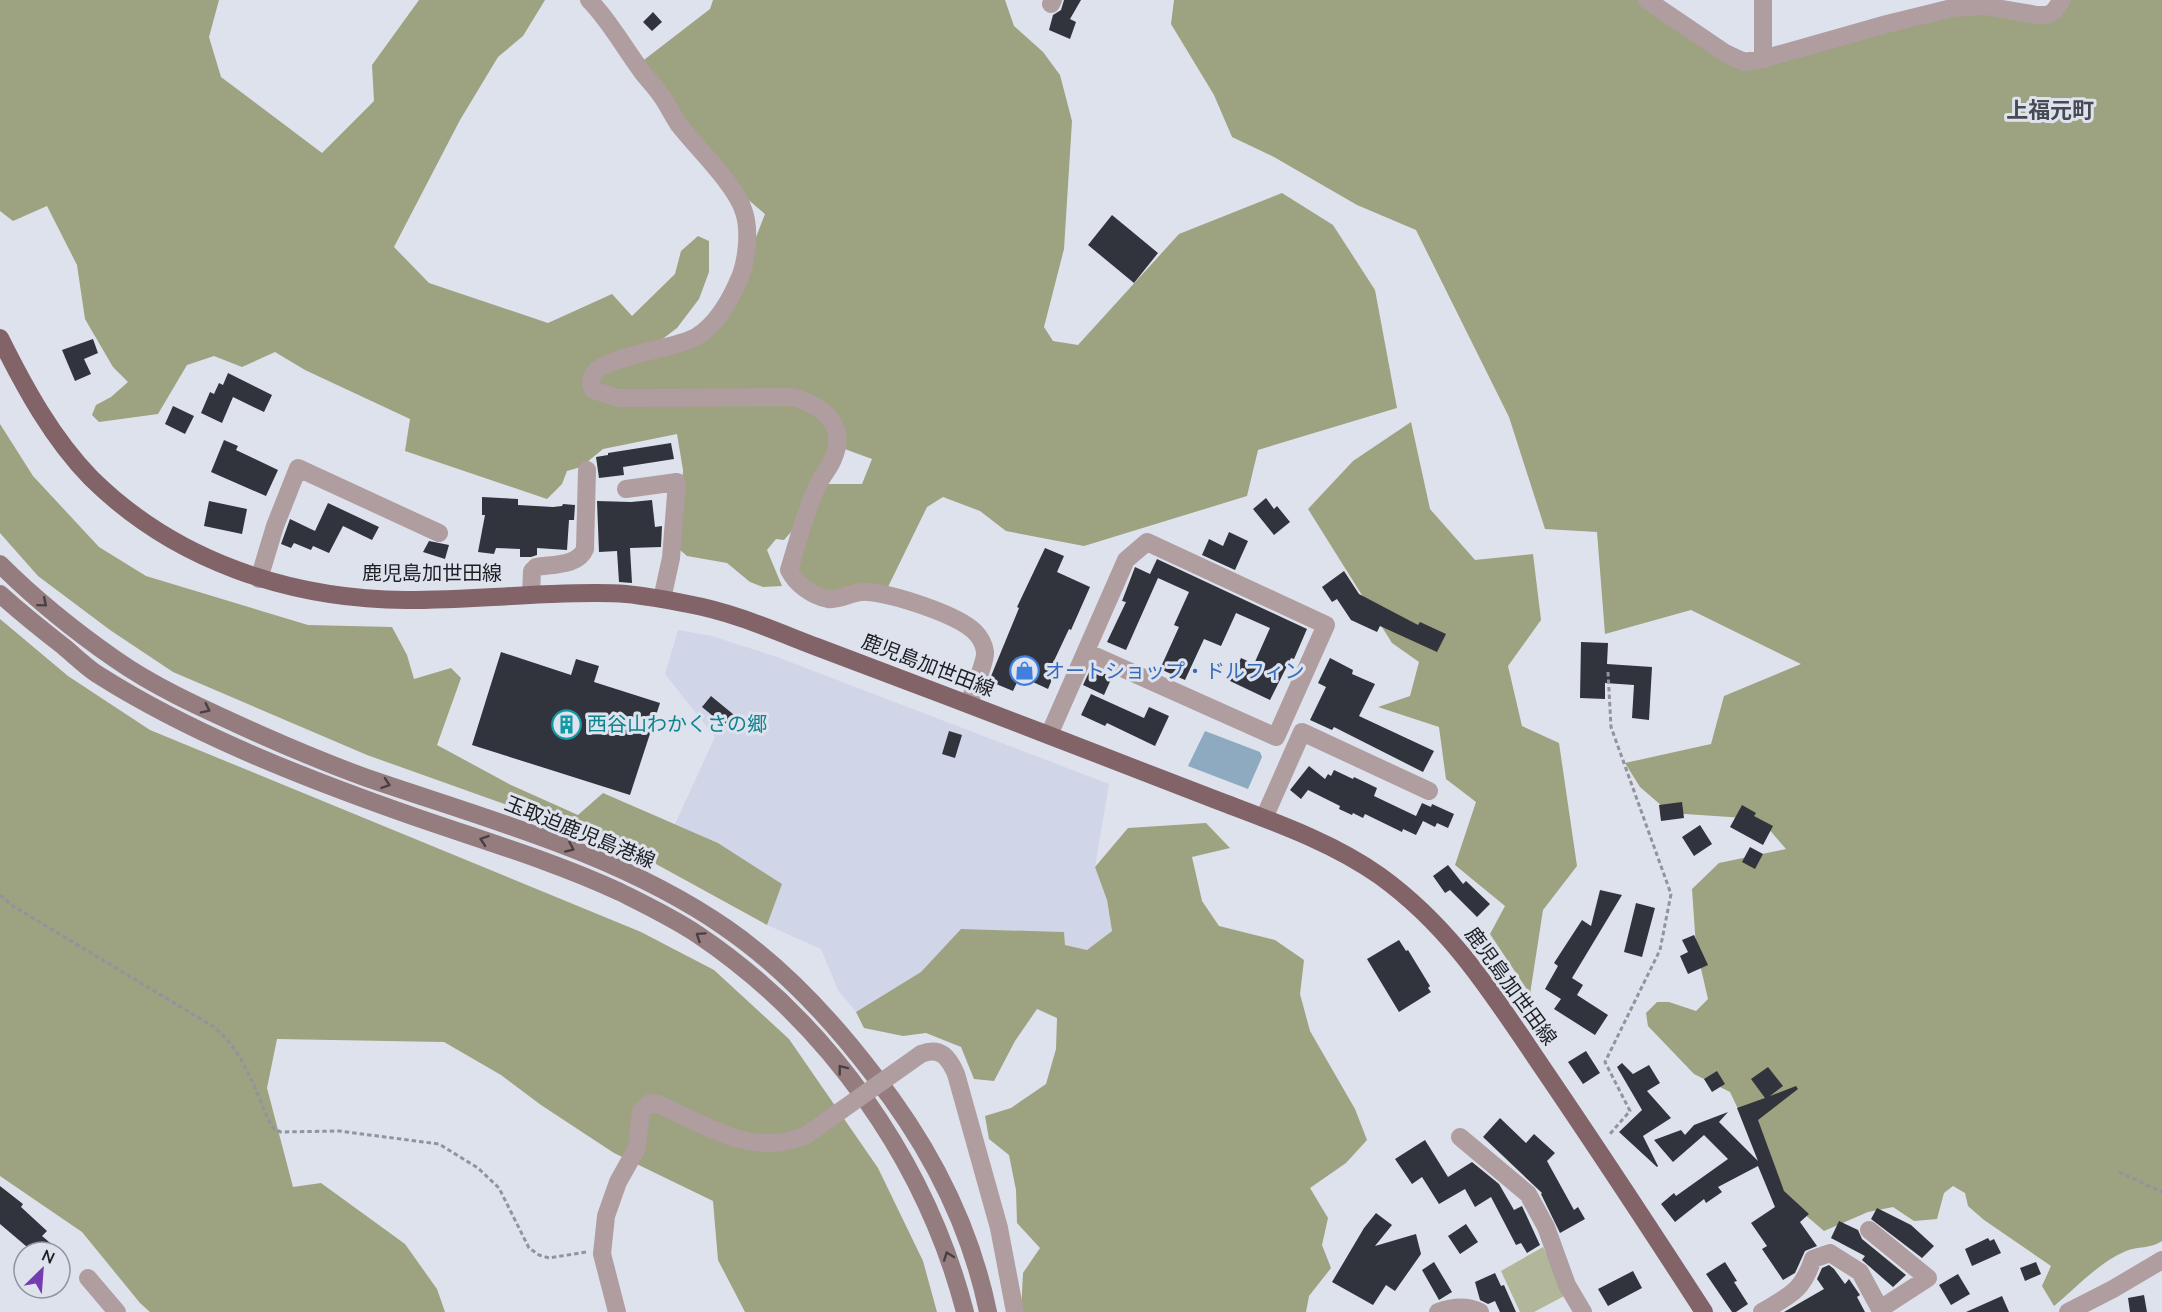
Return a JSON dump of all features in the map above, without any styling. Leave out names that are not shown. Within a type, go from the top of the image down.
[{"type":"main road","name":"鹿児島加世田線","points":[[0,338],[29,396],[89,476],[134,516],[162,535],[213,561],[259,579],[325,594],[403,600],[625,594],[694,605],[743,619],[969,704],[1264,818],[1340,852],[1378,875],[1412,902],[1447,935],[1477,972],[1597,1148],[1704,1312]]},
{"type":"main road","name":"玉取迫鹿児島港線","points":[[0,564],[52,610],[117,660],[169,691],[322,761],[550,840],[631,875],[683,902],[735,934],[785,976],[826,1017],[895,1101],[928,1153],[953,1204],[971,1251],[988,1312]]},
{"type":"main road","name":"玉取迫鹿児島港線","points":[[0,594],[96,673],[189,725],[292,771],[399,811],[544,860],[619,892],[694,932],[724,953],[798,1020],[839,1065],[879,1118],[919,1187],[941,1235],[965,1312]]},
{"type":"street","points":[[589,0],[607,20],[642,72],[661,94],[678,123],[733,190],[744,212],[746,232],[746,252],[741,274],[719,317],[696,337],[599,369],[592,375],[590,382],[593,390],[618,398],[792,397],[807,401],[824,411],[832,420],[837,431],[837,448],[832,462],[820,478],[813,494],[789,570],[799,584],[825,599],[835,600],[866,591],[932,609],[961,621],[982,641],[985,654],[969,704]]},
{"type":"street","points":[[1647,0],[1725,53],[1744,62],[1763,59],[1952,8],[1984,6],[2048,15],[2062,0]]},
{"type":"street","points":[[1763,0],[1763,59]]},
{"type":"street","points":[[259,579],[275,526],[298,468],[439,533]]},
{"type":"street","points":[[531,595],[532,571],[536,567],[577,560],[582,556],[585,549],[587,470]]},
{"type":"street","points":[[626,489],[677,482],[671,558],[662,600]]},
{"type":"street","points":[[1049,735],[1126,560],[1147,542],[1326,625],[1276,738],[1086,652]]},
{"type":"street","points":[[1264,818],[1302,732],[1429,791]]},
{"type":"street","points":[[617,1312],[602,1254],[606,1216],[618,1182],[637,1148],[640,1116],[645,1106],[650,1103],[658,1104],[737,1139],[753,1142],[781,1142],[805,1136],[921,1054],[930,1050],[939,1052],[950,1060],[956,1074],[999,1228],[1015,1312]]},
{"type":"street","points":[[1460,1137],[1528,1194],[1546,1227],[1567,1285],[1583,1312]]},
{"type":"street","points":[[1762,1312],[1792,1294],[1807,1278],[1813,1259],[1830,1253],[1860,1272],[1880,1309],[1928,1278],[1869,1230]]},
{"type":"street","points":[[2068,1312],[2162,1260]]},
{"type":"street","points":[[88,1278],[117,1312]]},
{"type":"street","points":[[1438,1312],[1449,1308],[1473,1308],[1480,1312]]},
{"type":"path","points":[[1597,1148],[1630,1111],[1605,1062],[1660,950],[1671,894],[1611,726],[1608,672]]},
{"type":"path","points":[[0,895],[13,906],[214,1027],[226,1037],[237,1052],[274,1129],[281,1132],[339,1131],[439,1144],[478,1168],[499,1188],[529,1248],[539,1255],[549,1258],[586,1252],[602,1254]]},
{"type":"path","points":[[2119,1172],[2162,1192]]},
{"type":"shaded area","points":[[678,630],[712,636],[777,657],[1109,784],[1095,867],[1107,900],[1112,931],[1087,950],[1065,945],[1064,932],[961,929],[922,972],[856,1012],[838,990],[821,949],[767,925],[782,884],[718,843],[675,824],[715,737],[665,674]]},
{"type":"shaded area","points":[[1205,731],[1260,752],[1262,757],[1248,789],[1188,766]]},
{"type":"green space","points":[[0,0],[219,0],[209,37],[221,77],[322,153],[374,101],[372,65],[419,0],[545,0],[523,36],[498,57],[460,120],[394,247],[429,283],[548,323],[612,294],[632,316],[675,274],[681,251],[698,236],[709,241],[709,272],[699,299],[677,328],[656,344],[606,362],[591,398],[764,401],[811,408],[833,434],[830,455],[791,532],[784,540],[776,539],[767,550],[782,586],[763,587],[750,582],[727,563],[687,556],[680,550],[683,470],[677,434],[603,449],[581,467],[567,471],[562,484],[547,499],[405,451],[410,419],[305,370],[275,352],[242,367],[214,356],[187,365],[158,414],[99,422],[92,415],[96,405],[111,397],[128,382],[113,367],[85,319],[77,265],[47,206],[13,221],[0,211]]},
{"type":"green space","points":[[713,0],[1005,0],[1014,26],[1043,52],[1060,75],[1072,121],[1064,249],[1044,327],[1053,341],[1078,345],[1179,234],[1282,193],[1333,225],[1375,290],[1397,408],[1258,450],[1247,496],[1084,546],[1006,531],[980,511],[943,497],[927,507],[886,591],[836,596],[801,580],[794,567],[826,484],[862,484],[872,459],[842,448],[820,402],[618,393],[599,386],[600,374],[698,340],[750,253],[765,214],[737,190],[640,63],[710,9]]},
{"type":"green space","points":[[1174,0],[1640,0],[1732,65],[1977,10],[2042,22],[2071,0],[2162,0],[2162,1241],[2130,1249],[2116,1256],[2097,1269],[2054,1306],[2042,1286],[2051,1266],[1984,1220],[1968,1206],[1965,1193],[1953,1186],[1944,1193],[1937,1219],[1914,1221],[1893,1207],[1868,1212],[1824,1231],[1789,1201],[1748,1130],[1730,1092],[1694,1074],[1648,1026],[1646,1013],[1657,1002],[1669,1002],[1696,1011],[1708,999],[1696,947],[1692,889],[1719,863],[1786,849],[1760,819],[1670,813],[1640,787],[1625,763],[1711,744],[1724,696],[1801,664],[1691,610],[1605,634],[1597,532],[1545,529],[1509,417],[1416,230],[1357,205],[1274,157],[1232,137],[1214,95],[1171,24]]},
{"type":"green space","points":[[1411,422],[1430,509],[1475,560],[1533,554],[1541,620],[1508,666],[1522,726],[1559,743],[1577,866],[1543,910],[1530,994],[1490,934],[1505,906],[1455,865],[1476,802],[1446,779],[1439,727],[1378,707],[1410,696],[1419,662],[1392,643],[1308,509],[1353,461]]},
{"type":"green space","points":[[0,424],[33,476],[99,547],[146,576],[308,625],[392,627],[407,655],[414,679],[451,668],[461,678],[437,745],[511,785],[578,815],[603,793],[718,843],[782,884],[767,925],[625,847],[367,755],[173,672],[110,630],[38,576],[0,533]]},
{"type":"green space","points":[[0,619],[68,676],[150,730],[641,932],[714,970],[789,1039],[878,1168],[923,1261],[937,1312],[745,1312],[718,1260],[713,1201],[614,1153],[541,1105],[501,1075],[444,1042],[277,1039],[267,1088],[293,1187],[321,1183],[405,1244],[437,1289],[445,1312],[150,1312],[82,1232],[0,1176]]},
{"type":"green space","points":[[1206,823],[1230,848],[1192,857],[1202,901],[1219,926],[1275,940],[1304,960],[1300,994],[1310,1031],[1355,1109],[1367,1140],[1346,1163],[1310,1188],[1328,1218],[1322,1245],[1331,1268],[1309,1296],[1306,1312],[1021,1312],[1023,1273],[1040,1248],[1017,1223],[1016,1190],[1009,1155],[989,1139],[985,1116],[1011,1108],[1046,1084],[1056,1049],[1057,1018],[1037,1009],[1015,1041],[994,1081],[974,1079],[961,1047],[926,1033],[903,1036],[864,1028],[856,1012],[921,972],[961,929],[1064,932],[1065,945],[1087,950],[1112,931],[1107,900],[1095,867],[1128,828]]},
{"type":"green space","points":[[1543,1247],[1566,1295],[1534,1312],[1520,1312],[1501,1271]]},
{"type":"building","points":[[1064,0],[1081,0],[1070,19],[1076,22],[1070,39],[1049,30],[1053,15],[1061,10]]},
{"type":"building","points":[[653,12],[662,22],[652,31],[643,22]]},
{"type":"building","points":[[1112,215],[1158,253],[1134,283],[1088,245]]},
{"type":"building","points":[[93,339],[98,353],[84,359],[91,374],[75,381],[62,350]]},
{"type":"building","points":[[228,373],[272,395],[264,412],[233,397],[222,423],[201,413],[210,392],[214,394],[219,383],[223,385]]},
{"type":"building","points":[[173,406],[194,416],[185,434],[165,424]]},
{"type":"building","points":[[224,440],[238,446],[236,450],[278,470],[266,496],[211,472]]},
{"type":"building","points":[[671,443],[674,459],[623,467],[624,475],[599,478],[596,457]]},
{"type":"building","points":[[482,497],[518,499],[518,505],[553,507],[563,504],[575,505],[574,520],[569,520],[567,550],[537,548],[537,555],[531,557],[520,557],[520,549],[496,548],[494,554],[478,552],[485,515],[482,515]]},
{"type":"building","points":[[1266,498],[1274,509],[1277,506],[1290,522],[1274,535],[1253,509]]},
{"type":"building","points":[[652,500],[655,527],[662,526],[661,547],[630,548],[632,583],[619,582],[617,551],[599,552],[597,501]]},
{"type":"building","points":[[209,501],[247,509],[242,534],[204,526]]},
{"type":"building","points":[[328,503],[379,527],[372,540],[343,526],[329,553],[313,546],[311,550],[294,543],[291,548],[281,544],[290,519],[315,531]]},
{"type":"building","points":[[1229,532],[1248,541],[1235,570],[1202,555],[1209,539],[1223,546]]},
{"type":"building","points":[[429,541],[449,545],[445,559],[423,552]]},
{"type":"building","points":[[1045,548],[1064,556],[1057,572],[1090,587],[1053,663],[1058,665],[1048,689],[1020,676],[1013,691],[989,681],[1019,608],[1017,607]]},
{"type":"building","points":[[1157,559],[1307,629],[1294,659],[1291,658],[1270,700],[1230,681],[1241,658],[1254,664],[1270,628],[1236,613],[1221,646],[1204,639],[1185,680],[1160,669],[1179,627],[1174,625],[1189,592],[1158,578],[1126,650],[1107,642],[1126,602],[1122,601],[1135,567],[1150,574]]},
{"type":"building","points":[[1344,571],[1359,594],[1418,625],[1420,622],[1446,634],[1437,652],[1380,626],[1377,632],[1351,620],[1337,599],[1332,602],[1322,587]]},
{"type":"building","points":[[1581,642],[1608,643],[1607,664],[1652,667],[1649,720],[1632,718],[1634,685],[1605,683],[1605,699],[1580,698]]},
{"type":"building","name":"西谷山わかくさの郷","points":[[501,652],[571,675],[576,659],[599,666],[594,682],[660,703],[630,795],[472,745]]},
{"type":"building","points":[[1330,658],[1353,670],[1352,674],[1375,684],[1359,716],[1434,751],[1423,772],[1334,727],[1332,730],[1310,720],[1326,687],[1318,683]]},
{"type":"building","points":[[1091,668],[1112,677],[1104,695],[1083,685]]},
{"type":"building","points":[[1091,694],[1144,718],[1149,707],[1169,716],[1155,746],[1107,723],[1105,726],[1081,715]]},
{"type":"building","points":[[711,696],[739,719],[730,730],[702,707]]},
{"type":"building","points":[[949,731],[962,735],[955,758],[942,754]]},
{"type":"building","points":[[1309,766],[1325,779],[1328,774],[1331,776],[1334,770],[1353,779],[1354,777],[1377,788],[1374,796],[1416,816],[1422,803],[1431,807],[1432,804],[1454,814],[1448,828],[1437,823],[1435,827],[1423,821],[1416,835],[1403,829],[1402,832],[1365,814],[1363,818],[1353,813],[1352,815],[1339,809],[1340,806],[1308,790],[1301,799],[1290,790]]},
{"type":"building","points":[[1682,802],[1684,818],[1661,821],[1659,805]]},
{"type":"building","points":[[1742,805],[1756,813],[1754,816],[1773,826],[1763,845],[1730,827]]},
{"type":"building","points":[[1700,825],[1712,844],[1694,856],[1682,837]]},
{"type":"building","points":[[1750,847],[1763,854],[1755,869],[1742,862]]},
{"type":"building","points":[[1448,865],[1463,884],[1466,881],[1490,904],[1477,917],[1450,890],[1445,893],[1433,876]]},
{"type":"building","points":[[1600,890],[1622,895],[1572,978],[1583,985],[1577,995],[1608,1015],[1595,1035],[1554,1009],[1561,999],[1545,989],[1558,966],[1554,963],[1582,920],[1591,926]]},
{"type":"building","points":[[1636,903],[1655,908],[1642,957],[1624,952]]},
{"type":"building","points":[[1694,935],[1708,965],[1688,974],[1680,956],[1688,952],[1682,940]]},
{"type":"building","points":[[1399,940],[1406,951],[1408,950],[1430,986],[1428,988],[1431,992],[1399,1012],[1367,959]]},
{"type":"building","points":[[1586,1051],[1600,1073],[1583,1084],[1568,1062]]},
{"type":"building","points":[[1622,1063],[1633,1074],[1649,1065],[1660,1083],[1647,1091],[1671,1118],[1643,1136],[1657,1167],[1619,1132],[1642,1110],[1617,1067]]},
{"type":"building","points":[[1768,1067],[1783,1086],[1770,1096],[1796,1086],[1798,1089],[1758,1120],[1784,1191],[1809,1214],[1800,1222],[1817,1246],[1805,1251],[1795,1273],[1783,1280],[1762,1249],[1767,1246],[1751,1223],[1775,1207],[1758,1166],[1718,1187],[1722,1192],[1706,1203],[1704,1199],[1675,1222],[1661,1204],[1674,1193],[1676,1196],[1728,1159],[1704,1135],[1673,1162],[1654,1140],[1681,1130],[1685,1135],[1694,1125],[1728,1112],[1719,1122],[1758,1161],[1737,1108],[1765,1098],[1751,1079]]},
{"type":"building","points":[[1717,1071],[1725,1084],[1712,1092],[1704,1079]]},
{"type":"building","points":[[1500,1118],[1526,1143],[1534,1134],[1555,1153],[1547,1161],[1574,1210],[1578,1207],[1585,1219],[1560,1233],[1542,1193],[1483,1137]]},
{"type":"building","points":[[1425,1140],[1448,1177],[1472,1162],[1499,1184],[1514,1210],[1522,1206],[1540,1245],[1527,1253],[1521,1243],[1516,1245],[1491,1197],[1475,1207],[1465,1189],[1439,1204],[1422,1177],[1412,1184],[1395,1159]]},
{"type":"building","points":[[0,1186],[23,1204],[21,1207],[47,1231],[42,1236],[47,1240],[19,1240],[0,1224]]},
{"type":"building","points":[[1877,1208],[1911,1225],[1934,1246],[1922,1258],[1871,1219]]},
{"type":"building","points":[[1376,1213],[1392,1225],[1375,1246],[1416,1234],[1421,1254],[1395,1291],[1386,1285],[1373,1305],[1332,1282],[1364,1228]]},
{"type":"building","points":[[1839,1221],[1858,1230],[1862,1239],[1906,1275],[1893,1287],[1862,1260],[1865,1256],[1831,1238]]},
{"type":"building","points":[[1466,1224],[1478,1242],[1460,1254],[1448,1236]]},
{"type":"building","points":[[1988,1238],[1990,1241],[1994,1239],[2001,1253],[1972,1266],[1965,1249]]},
{"type":"building","points":[[1434,1262],[1452,1292],[1439,1300],[1422,1270]]},
{"type":"building","points":[[1725,1262],[1748,1304],[1736,1312],[1732,1312],[1706,1274]]},
{"type":"building","points":[[2036,1262],[2041,1274],[2025,1281],[2020,1268]]},
{"type":"building","points":[[1829,1265],[1845,1284],[1849,1279],[1860,1295],[1857,1297],[1865,1312],[1784,1312],[1824,1289],[1817,1279],[1822,1268]]},
{"type":"building","points":[[1633,1271],[1642,1288],[1608,1306],[1598,1289]]},
{"type":"building","points":[[1495,1273],[1501,1286],[1504,1285],[1516,1312],[1500,1312],[1495,1301],[1488,1304],[1480,1300],[1475,1282]]},
{"type":"building","points":[[1958,1274],[1970,1294],[1951,1305],[1939,1285]]},
{"type":"building","points":[[2144,1295],[2147,1312],[2130,1312],[2128,1298]]},
{"type":"building","points":[[2002,1296],[2009,1312],[1966,1312]]},
{"type":"place","name":"オートショップ・ドルフィン","points":[[1024,671]]},
{"type":"place","name":"西谷山わかくさの郷","points":[[566,724]]},
{"type":"district","name":"上福元町","points":[[2050,110]]}]
